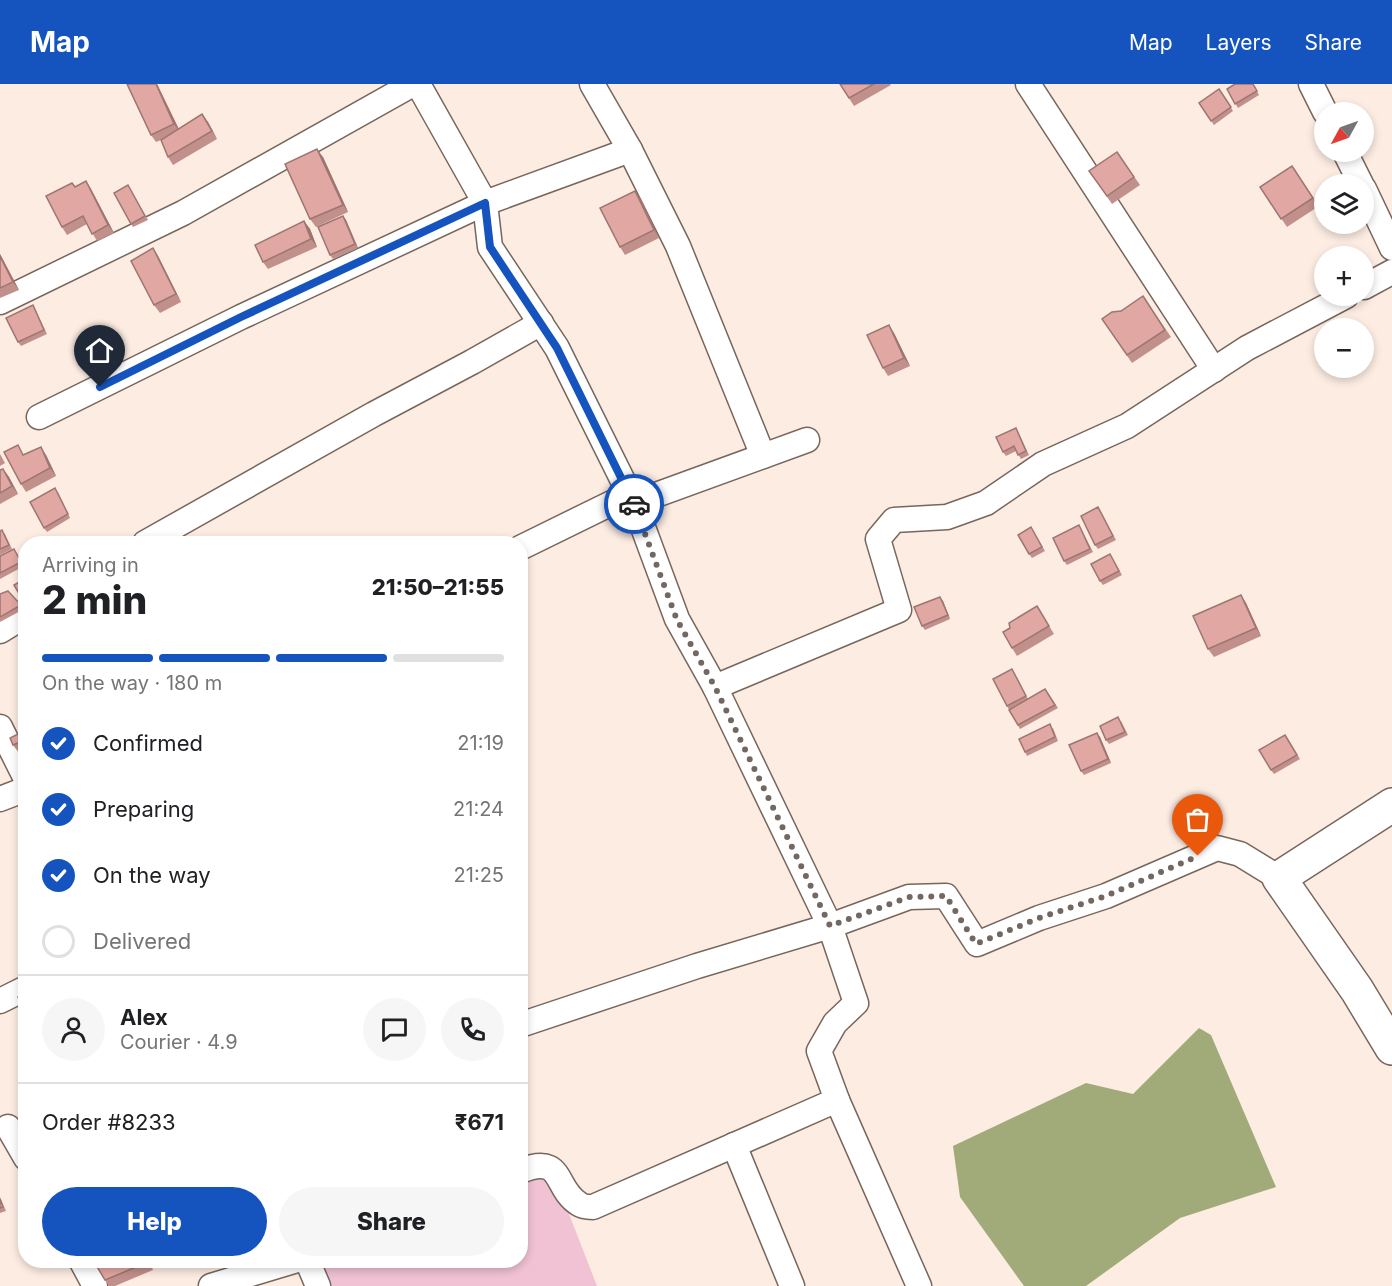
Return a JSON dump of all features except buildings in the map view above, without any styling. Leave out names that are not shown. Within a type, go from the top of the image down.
[{"type":"street","points":[[0,302],[183,213],[413,84]]},
{"type":"street","points":[[418,84],[485,203],[490,247],[557,348],[632,499],[677,620],[715,687],[830,926],[856,1003],[835,1023],[819,1051],[837,1100],[919,1286]]},
{"type":"street","points":[[592,84],[630,150],[678,246],[763,456]]},
{"type":"street","points":[[1028,84],[1214,370]]},
{"type":"street","points":[[1311,84],[1320,102]]},
{"type":"street","points":[[39,417],[241,317],[485,203],[630,150]]},
{"type":"street","points":[[1374,210],[1392,248]]},
{"type":"street","points":[[1374,281],[1392,272]]},
{"type":"street","points":[[715,687],[899,610],[878,538],[894,520],[947,517],[986,502],[1043,464],[1127,426],[1247,348],[1328,306]]},
{"type":"street","points":[[157,536],[541,323]]},
{"type":"street","points":[[528,544],[632,499],[807,440]]},
{"type":"street","points":[[0,631],[18,620]]},
{"type":"street","points":[[0,727],[18,763]]},
{"type":"street","points":[[0,799],[18,792]]},
{"type":"street","points":[[1279,878],[1392,805]]},
{"type":"street","points":[[528,1022],[697,966],[830,926],[909,897],[946,896],[976,944],[1039,918],[1106,896],[1216,848],[1240,854],[1279,878],[1357,990],[1392,1048]]},
{"type":"street","points":[[0,1001],[18,992]]},
{"type":"street","points":[[528,1168],[537,1165],[546,1166],[560,1178],[572,1198],[581,1206],[593,1207],[837,1100]]},
{"type":"street","points":[[11,1126],[18,1141]]},
{"type":"street","points":[[734,1145],[792,1286]]},
{"type":"street","points":[[85,1268],[95,1286]]},
{"type":"street","points":[[211,1286],[271,1268]]},
{"type":"street","points":[[310,1268],[318,1286]]},
{"type":"shaded area","points":[[1199,1028],[1211,1035],[1276,1187],[1180,1218],[1086,1286],[1024,1286],[960,1197],[953,1146],[1086,1083],[1133,1094]]},
{"type":"shaded area","points":[[552,1170],[597,1286],[331,1286],[324,1268],[528,1268],[528,1180]]},
{"type":"way so far","points":[[634,504],[677,620],[715,687],[830,926],[909,897],[946,896],[976,944],[1039,918],[1106,896],[1198,856]]},
{"type":"route","points":[[100,387],[241,317],[485,203],[490,247],[557,348],[634,504]]}]
